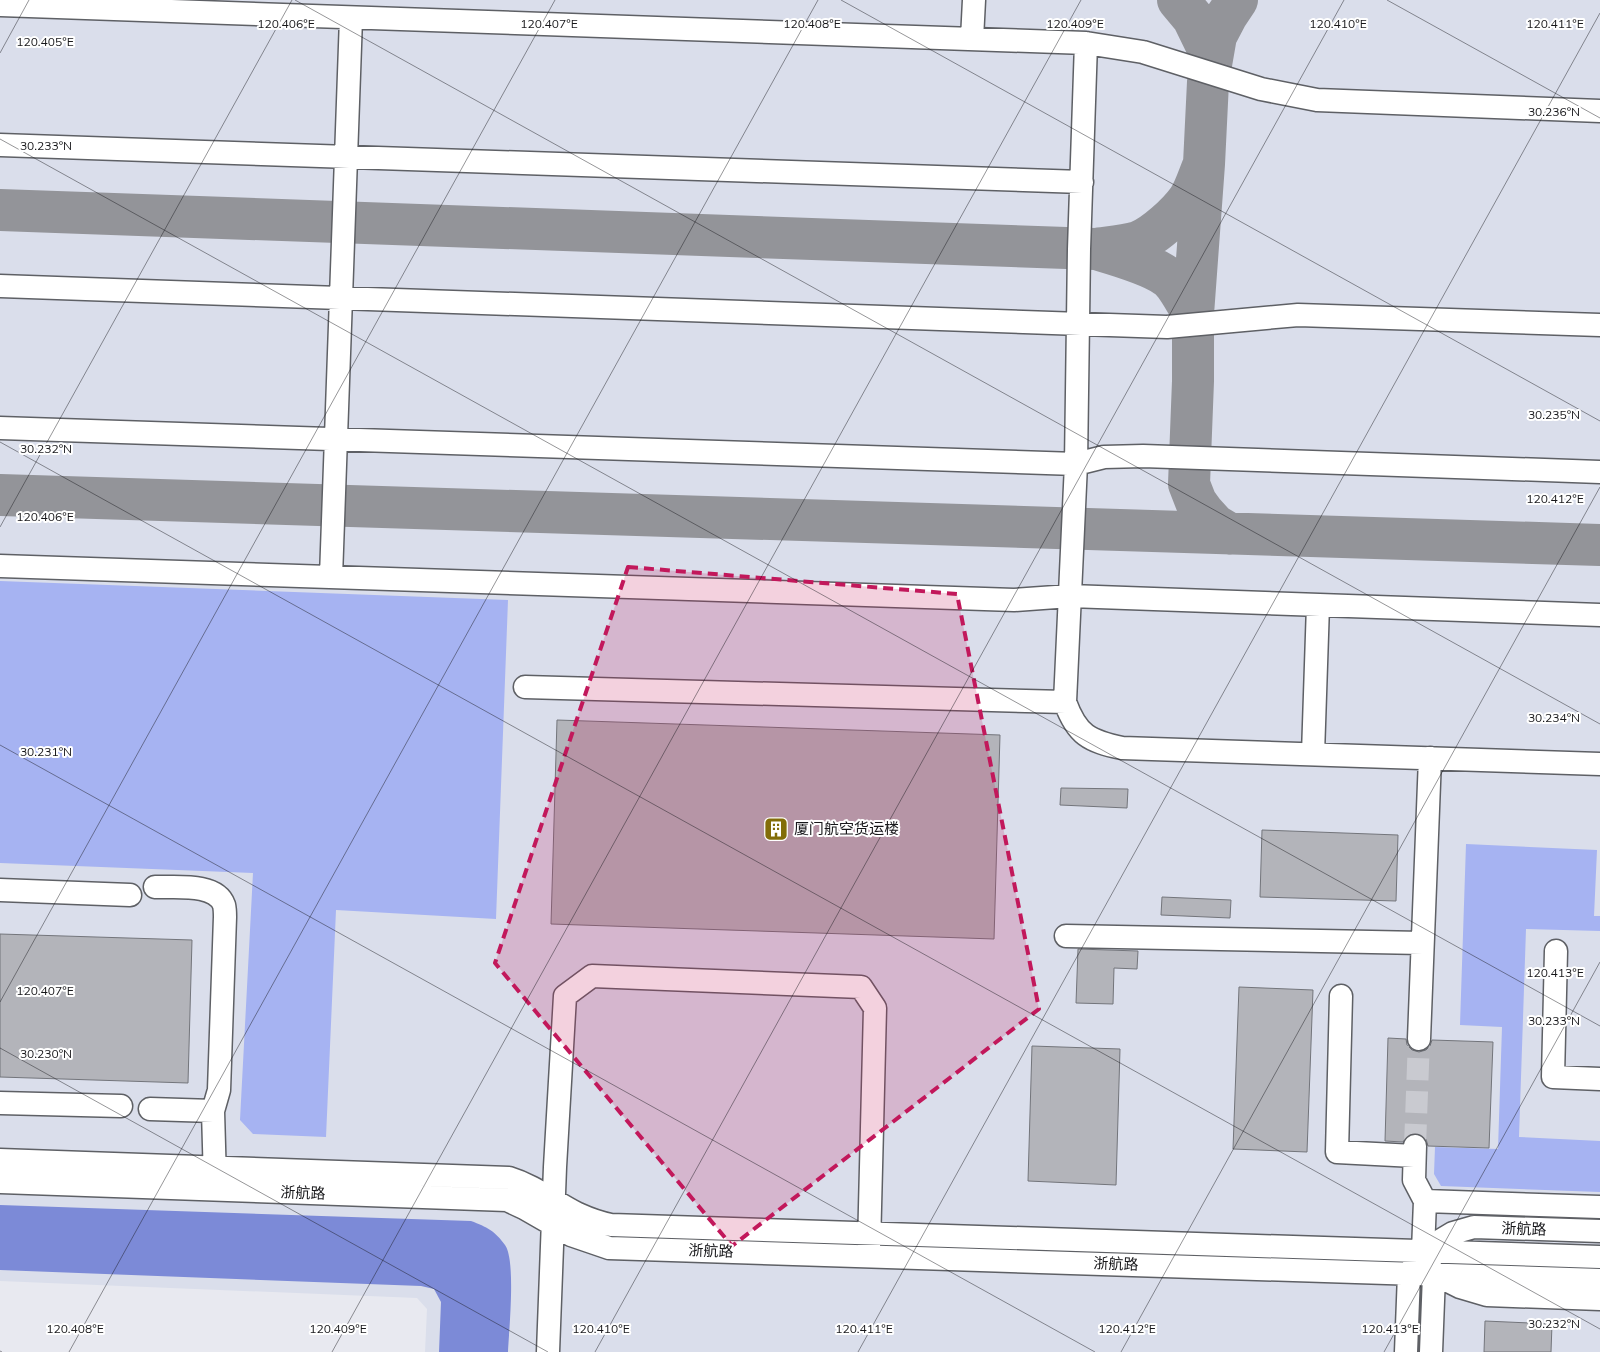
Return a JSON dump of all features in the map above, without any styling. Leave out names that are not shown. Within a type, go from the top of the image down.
[{"type":"street","points":[[972,39],[974,0]]},
{"type":"street","points":[[0,5],[1086,43],[1143,52],[1260,89],[1317,100],[1600,111]]},
{"type":"street","points":[[331,577],[351,18]]},
{"type":"street","points":[[1086,43],[1076,464],[1065,702],[1071,719],[1084,735],[1102,744],[1122,748],[1600,764]]},
{"type":"street","points":[[0,145],[1082,182]]},
{"type":"street","points":[[0,286],[1167,327],[1298,315],[1600,325]]},
{"type":"street","points":[[0,428],[1076,464],[1104,457],[1143,456],[1600,472]]},
{"type":"street","points":[[0,566],[1014,600],[1070,596],[1600,614]]},
{"type":"street","points":[[1313,754],[1318,605]]},
{"type":"street","points":[[525,687],[1065,702]]},
{"type":"street","points":[[1419,1039],[1430,758]]},
{"type":"street","points":[[155,887],[202,888],[215,894],[224,904],[219,1090],[213,1111],[215,1179]]},
{"type":"street","points":[[0,890],[130,895]]},
{"type":"street","points":[[1066,936],[1422,943]]},
{"type":"street","points":[[1556,951],[1553,1077],[1600,1079]]},
{"type":"street","points":[[548,1352],[565,996],[592,976],[861,987],[874,1008],[868,1256]]},
{"type":"street","points":[[1341,996],[1337,1152],[1415,1151],[1414,1180],[1424,1201],[1423,1251],[1434,1275],[1431,1352]]},
{"type":"street","points":[[0,1103],[121,1106]]},
{"type":"street","points":[[150,1109],[213,1111]]},
{"type":"street","name":"浙航路","points":[[0,1160],[215,1179],[507,1200],[571,1235],[610,1248],[1600,1280]]},
{"type":"street","name":"浙航路","points":[[0,1182],[509,1178],[525,1183],[586,1218],[611,1225],[1600,1257]]},
{"type":"street","points":[[1424,1201],[1600,1207]]},
{"type":"street","name":"浙航路","points":[[1423,1251],[1453,1233],[1474,1227],[1600,1231]]},
{"type":"street","points":[[1406,1352],[1409,1274],[1423,1251]]},
{"type":"street","name":"浙航路","points":[[1434,1275],[1460,1287],[1487,1295],[1600,1299]]},
{"type":"highlighted area","points":[[628,567],[957,594],[1039,1009],[732,1246],[495,963]]},
{"type":"shaded area","points":[[0,0],[1600,0],[1600,1352],[425,1352],[427,1309],[417,1298],[0,1281]]},
{"type":"shaded area","points":[[0,581],[508,600],[496,919],[336,910],[326,1137],[253,1134],[240,1120],[253,873],[0,863]]},
{"type":"shaded area","points":[[1466,844],[1597,850],[1594,916],[1600,916],[1600,931],[1526,929],[1519,1137],[1600,1141],[1600,1192],[1441,1186],[1434,1174],[1435,1147],[1498,1149],[1502,1027],[1460,1025]]},
{"type":"shaded area","points":[[0,1205],[471,1221],[494,1233],[505,1245],[508,1253],[511,1296],[508,1352],[439,1352],[441,1302],[434,1289],[421,1286],[0,1270]]},
{"type":"building","name":"厦门航空货运楼","points":[[557,720],[1000,735],[994,939],[551,924]]},
{"type":"building","points":[[1061,788],[1128,789],[1127,808],[1060,805]]},
{"type":"building","points":[[1262,830],[1398,835],[1396,901],[1260,897]]},
{"type":"building","points":[[1162,897],[1231,900],[1230,918],[1161,915]]},
{"type":"building","points":[[0,934],[192,940],[188,1083],[0,1077]]},
{"type":"building","points":[[1078,949],[1138,951],[1137,969],[1114,968],[1113,1004],[1076,1003]]},
{"type":"building","points":[[1239,987],[1313,990],[1307,1152],[1233,1149]]},
{"type":"building","points":[[1388,1038],[1406,1039],[1407,1045],[1412,1050],[1419,1052],[1426,1050],[1432,1040],[1493,1042],[1489,1148],[1428,1146],[1426,1139],[1416,1133],[1408,1135],[1403,1142],[1385,1141]]},
{"type":"building","points":[[1032,1046],[1120,1049],[1116,1185],[1028,1181]]},
{"type":"building","points":[[1485,1321],[1552,1324],[1551,1352],[1484,1352]]},
{"type":"taxiway","points":[[1178,0],[1193,18],[1212,57]]},
{"type":"taxiway","points":[[1230,534],[1215,525],[1204,513],[1196,502],[1189,484],[1193,381],[1193,314],[1208,82],[1216,36],[1237,0]]},
{"type":"taxiway","points":[[0,210],[1095,249],[1138,242],[1158,230],[1184,206],[1195,187],[1204,164]]},
{"type":"taxiway","points":[[1096,249],[1142,264],[1166,276],[1178,288],[1193,314]]},
{"type":"taxiway","points":[[0,495],[1600,545]]},
{"type":"tunnel","points":[[1415,1146],[1419,1039]]},
{"type":"place","name":"厦门航空货运楼","points":[[776,829]]}]
